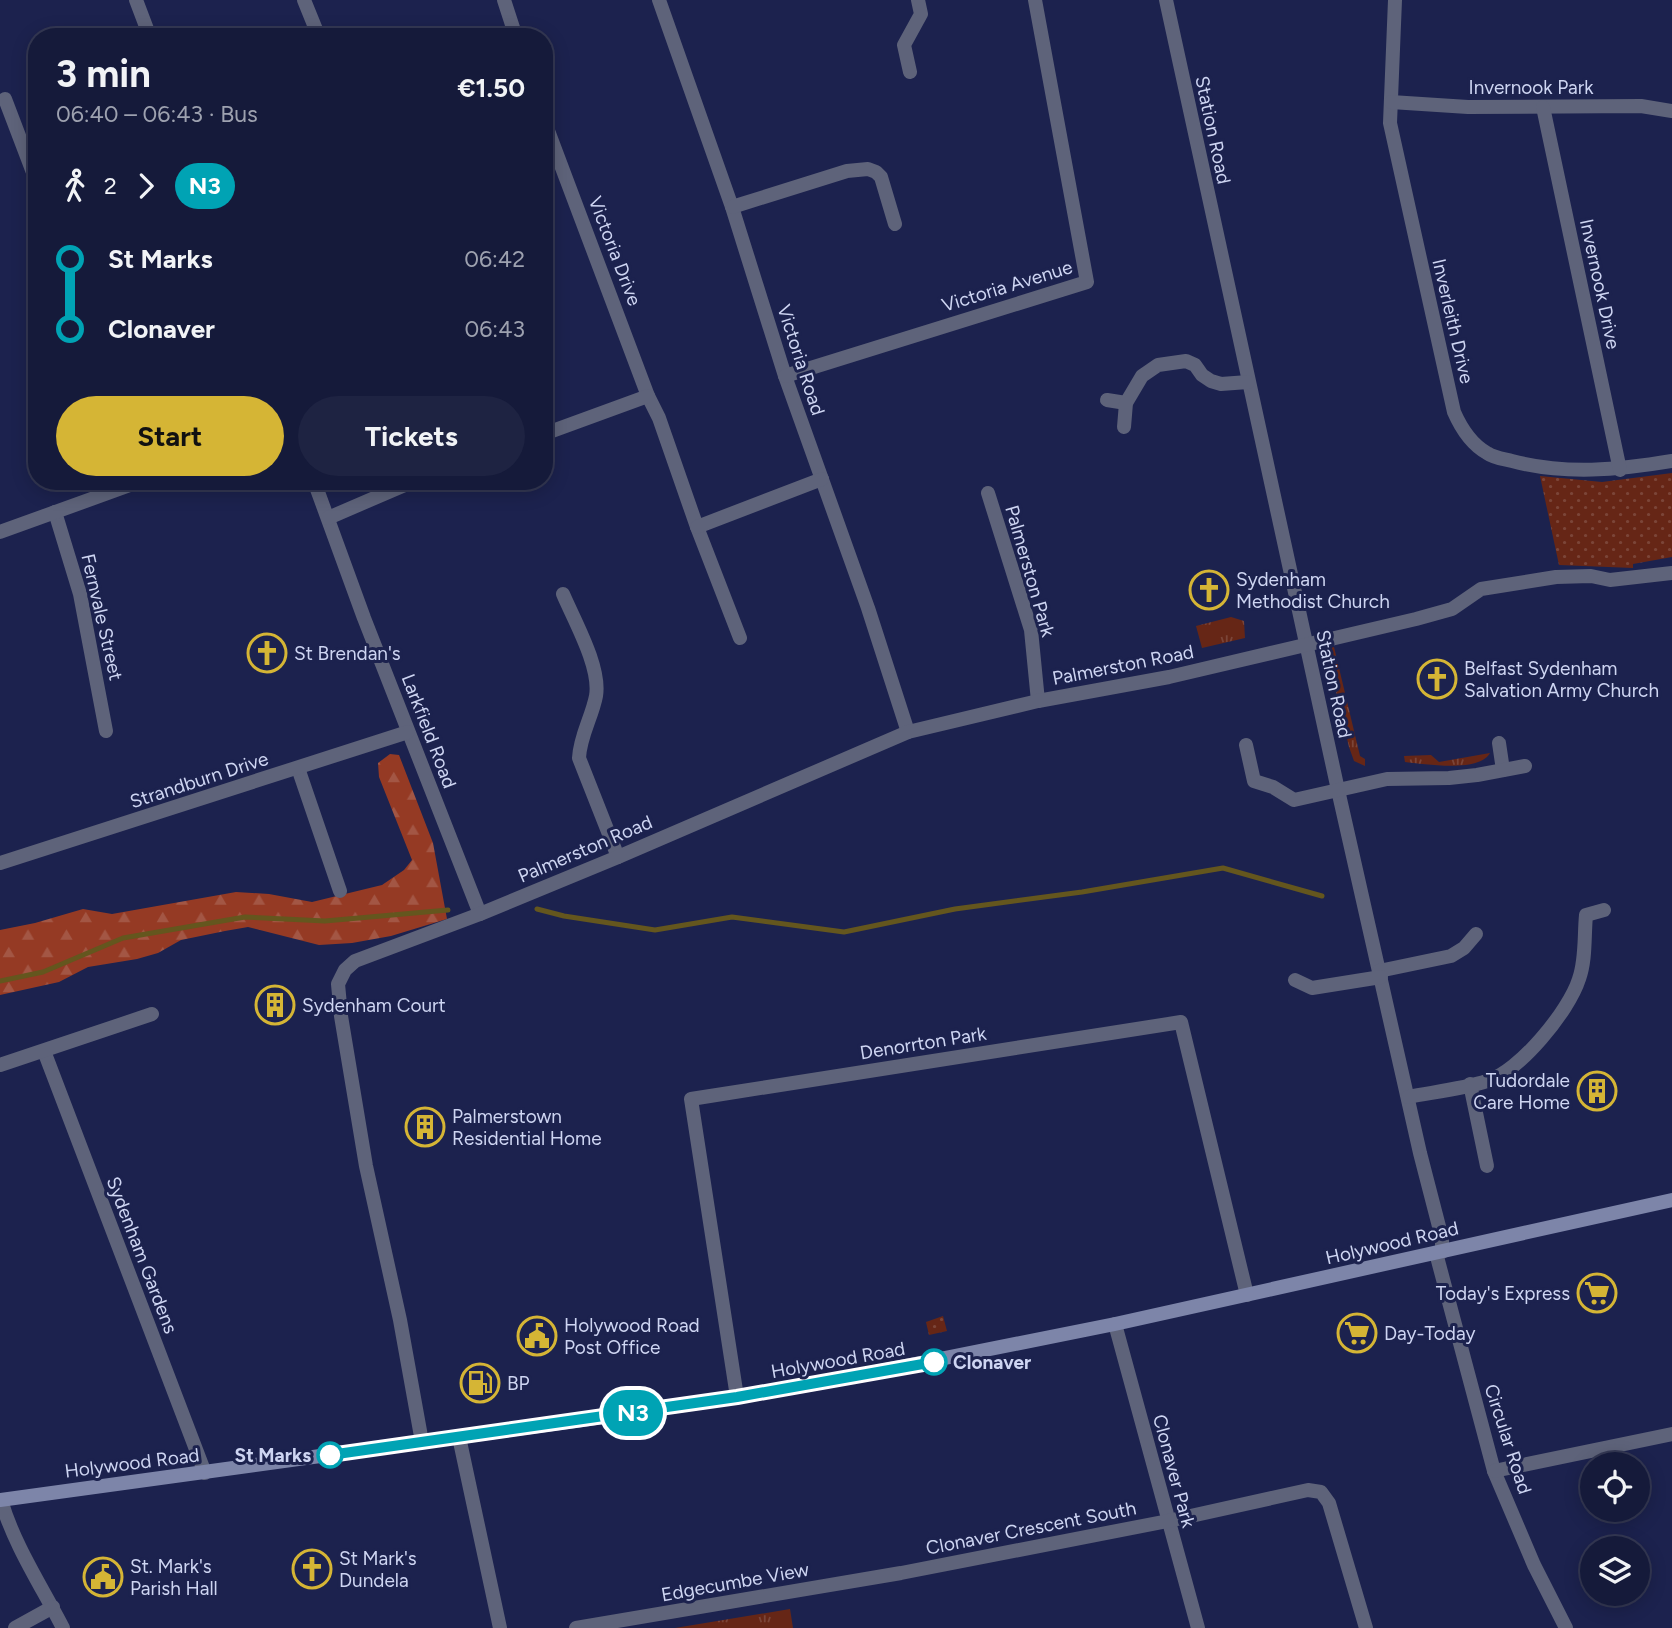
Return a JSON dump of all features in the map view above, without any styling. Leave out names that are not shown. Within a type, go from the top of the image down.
[{"type":"main road","name":"Holywood Road","points":[[1,1500],[737,1397],[1115,1325],[1672,1200]]},
{"type":"street","points":[[136,0],[147,28]]},
{"type":"street","points":[[304,0],[315,28]]},
{"type":"street","points":[[504,0],[513,28]]},
{"type":"street","name":"Victoria Road","points":[[659,0],[732,207],[785,376],[868,608],[908,732]]},
{"type":"street","points":[[910,72],[904,45],[921,14],[918,0]]},
{"type":"street","name":"Victoria Avenue","points":[[785,376],[1087,282],[1035,0]]},
{"type":"street","name":"Station Road","points":[[1166,0],[1338,790],[1442,1238],[1439,1252]]},
{"type":"street","name":"Inverleith Drive","points":[[1395,0],[1390,123],[1454,412],[1461,427],[1474,444],[1489,455],[1530,466],[1620,470],[1672,461]]},
{"type":"street","points":[[5,99],[28,159]]},
{"type":"street","name":"Invernook Park","points":[[1391,102],[1468,107],[1641,106],[1672,111]]},
{"type":"street","name":"Invernook Drive","points":[[1543,107],[1620,470]]},
{"type":"street","name":"Victoria Drive","points":[[553,144],[648,396],[659,418],[740,638]]},
{"type":"street","points":[[732,207],[821,179],[868,169],[876,172],[884,185],[895,224]]},
{"type":"street","points":[[1124,427],[1126,402],[1147,370],[1167,362],[1186,361],[1195,365],[1211,382],[1248,382]]},
{"type":"street","points":[[553,432],[648,396]]},
{"type":"street","points":[[1107,400],[1126,402]]},
{"type":"street","points":[[697,527],[822,479]]},
{"type":"street","points":[[0,532],[116,490]]},
{"type":"street","name":"Larkfield Road","points":[[317,490],[480,914]]},
{"type":"street","points":[[328,518],[393,490]]},
{"type":"street","name":"Palmerston Park","points":[[988,493],[1031,630],[1038,701]]},
{"type":"street","name":"Fernvale Street","points":[[55,512],[80,594],[106,731]]},
{"type":"street","name":"Palmerston Road","points":[[422,1442],[400,1320],[366,1167],[338,984],[345,970],[366,956],[480,914],[618,857],[908,732],[1038,701],[1169,677],[1452,609],[1481,589],[1556,578],[1591,576],[1610,580],[1672,573]]},
{"type":"street","points":[[563,594],[594,668],[596,682],[596,696],[580,746],[579,758],[618,857]]},
{"type":"street","name":"Strandburn Drive","points":[[0,863],[408,732]]},
{"type":"street","points":[[1499,743],[1503,770]]},
{"type":"street","points":[[1246,745],[1254,781],[1273,787],[1294,800],[1395,777],[1448,778],[1525,766]]},
{"type":"street","points":[[298,768],[340,891]]},
{"type":"street","points":[[1408,1097],[1488,1081],[1509,1072],[1529,1053],[1572,997],[1579,981],[1586,915],[1604,910]]},
{"type":"street","points":[[1295,980],[1312,988],[1451,956],[1464,948],[1476,934]]},
{"type":"street","points":[[0,1065],[152,1014]]},
{"type":"street","name":"Denorrton Park","points":[[737,1397],[691,1098],[1181,1022],[1247,1295]]},
{"type":"street","name":"Sydenham Gardens","points":[[44,1052],[205,1473]]},
{"type":"street","points":[[1470,1084],[1487,1166]]},
{"type":"street","name":"Circular Road","points":[[1439,1252],[1494,1471],[1534,1565],[1566,1628]]},
{"type":"street","name":"Clonaver Park","points":[[1115,1325],[1198,1628]]},
{"type":"street","points":[[1494,1471],[1672,1434]]},
{"type":"street","points":[[459,1437],[500,1628]]},
{"type":"street","name":"Clonaver Crescent South","points":[[901,1573],[1168,1521],[1308,1490],[1321,1492],[1329,1503],[1366,1628]]},
{"type":"street","points":[[1,1500],[5,1514],[63,1628]]},
{"type":"street","name":"Edgecumbe View","points":[[576,1628],[901,1573]]},
{"type":"street","points":[[15,1628],[53,1608]]},
{"type":"green space","points":[[1672,473],[1672,557],[1633,564],[1633,568],[1559,565],[1540,476],[1602,482]]},
{"type":"green space","points":[[1231,617],[1244,621],[1245,638],[1202,648],[1196,626]]},
{"type":"green space","points":[[1334,647],[1360,756],[1365,759],[1365,766],[1354,761],[1349,747],[1326,649]]},
{"type":"green space","points":[[1490,753],[1475,763],[1451,766],[1405,762],[1404,756],[1431,755],[1439,762]]},
{"type":"green space","points":[[390,754],[399,755],[433,843],[447,919],[391,936],[352,943],[319,945],[248,927],[181,940],[158,953],[88,967],[59,982],[0,995],[0,930],[83,909],[112,914],[236,892],[269,894],[312,902],[382,885],[404,870],[412,860],[379,777],[378,763]]},
{"type":"green space","points":[[943,1316],[947,1331],[929,1335],[926,1322]]},
{"type":"green space","points":[[790,1609],[793,1628],[675,1628]]},
{"type":"waterway","points":[[537,909],[564,916],[655,930],[732,917],[844,932],[955,909],[1082,892],[1223,868],[1322,896]]},
{"type":"waterway","points":[[0,981],[43,972],[123,938],[245,917],[325,921],[448,910]]},
{"type":"bus line","name":"N3","points":[[330,1455],[737,1397],[934,1362]]},
{"type":"place","name":"Sydenham Methodist Church","points":[[1209,590]]},
{"type":"place","name":"St Brendan's","points":[[267,653]]},
{"type":"place","name":"Belfast Sydenham Salvation Army Church","points":[[1437,679]]},
{"type":"place","name":"Sydenham Court","points":[[275,1005]]},
{"type":"place","name":"Tudordale Care Home","points":[[1597,1091]]},
{"type":"place","name":"Palmerstown Residential Home","points":[[425,1127]]},
{"type":"place","name":"Today's Express","points":[[1597,1293]]},
{"type":"place","name":"Day-Today","points":[[1357,1333]]},
{"type":"place","name":"Holywood Road Post Office","points":[[537,1336]]},
{"type":"place","name":"Clonaver","points":[[934,1362]]},
{"type":"place","name":"BP","points":[[480,1383]]},
{"type":"place","name":"St Marks","points":[[330,1455]]},
{"type":"place","name":"St Mark's Dundela","points":[[312,1569]]},
{"type":"place","name":"St. Mark's Parish Hall","points":[[103,1577]]}]
